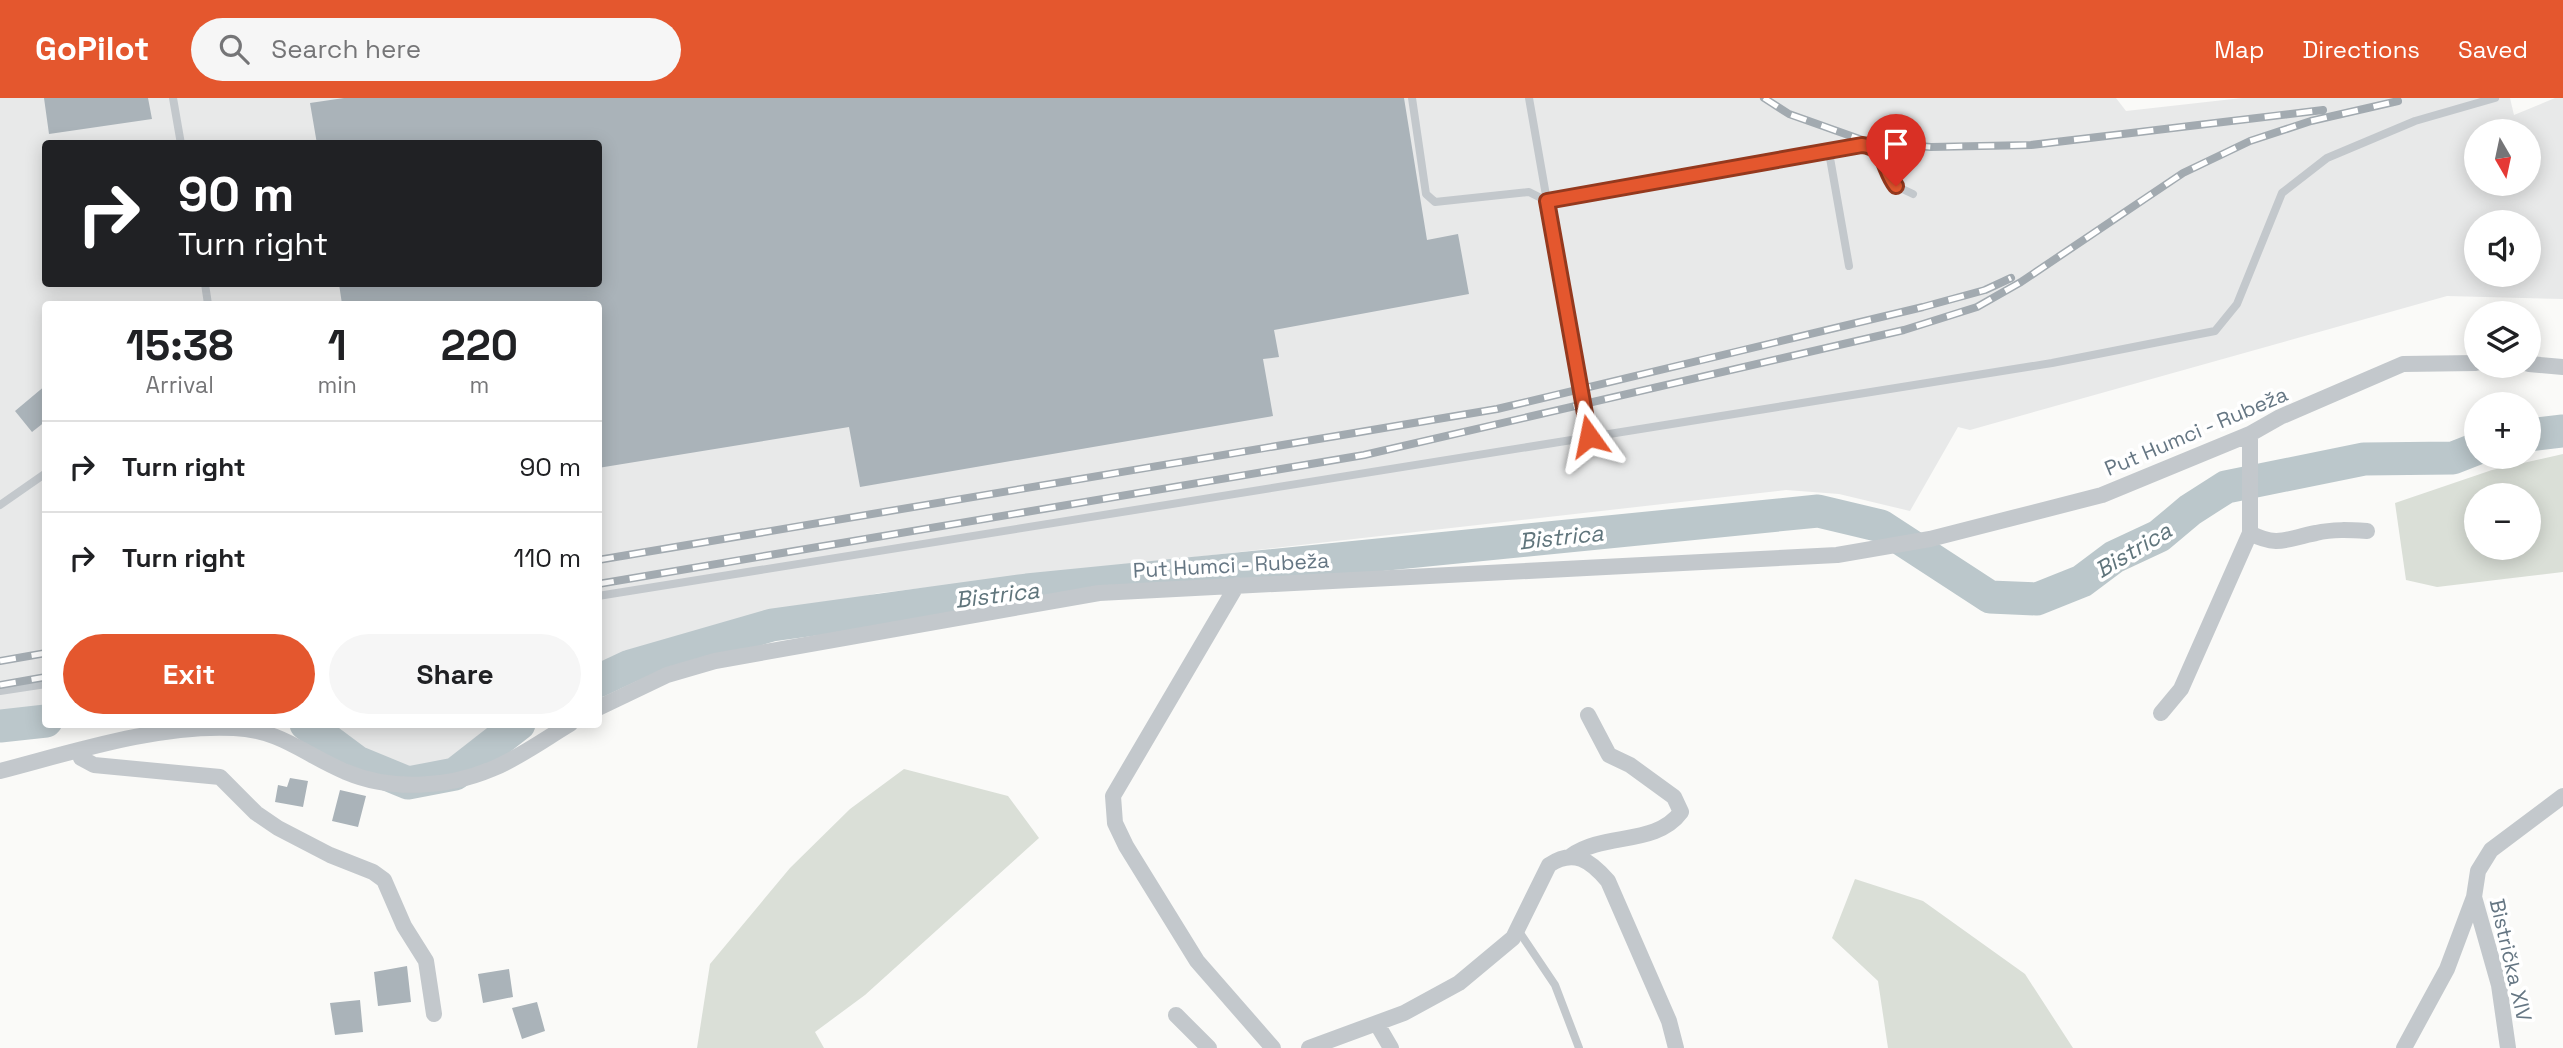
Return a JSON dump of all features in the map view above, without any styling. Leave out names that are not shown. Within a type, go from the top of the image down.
[{"type":"street","name":"Put Humci - Rubeža","points":[[602,706],[667,674],[715,661],[1099,593],[1699,564],[1837,555],[1930,539],[2102,495],[2250,434],[2280,417],[2403,364],[2464,363]]},
{"type":"street","points":[[2541,365],[2563,367]]},
{"type":"street","points":[[2161,713],[2181,689],[2250,533],[2253,499],[2250,434]]},
{"type":"street","points":[[2250,533],[2266,541],[2286,541],[2315,533],[2367,531]]},
{"type":"street","points":[[1237,585],[1113,796],[1112,811],[1126,846],[1197,961],[1268,1046]]},
{"type":"street","points":[[1309,1048],[1377,1024],[1460,983],[1513,938],[1549,865],[1571,856],[1583,847],[1660,830],[1682,812],[1674,796],[1630,765],[1609,755],[1588,715]]},
{"type":"street","points":[[0,771],[182,729],[208,728]]},
{"type":"street","points":[[241,728],[273,733],[347,772],[393,786],[452,780],[492,769],[563,728]]},
{"type":"street","points":[[79,751],[81,758],[94,765],[220,777],[256,813],[278,828],[330,855],[373,872],[384,880],[404,926],[426,961],[434,1014]]},
{"type":"street","name":"Bistrička XIV","points":[[2508,1048],[2499,985],[2474,897],[2478,871],[2491,850],[2563,796]]},
{"type":"street","points":[[1571,856],[1583,857],[1592,862],[1608,881],[1669,1021],[1676,1048]]},
{"type":"street","points":[[2404,1048],[2447,969],[2474,897]]},
{"type":"street","points":[[1176,1015],[1209,1048]]},
{"type":"street","points":[[1377,1024],[1391,1048]]},
{"type":"lane","points":[[173,98],[180,140]]},
{"type":"lane","points":[[1412,98],[1426,194],[1436,202],[1529,192],[1547,201],[1824,152],[1873,146],[1880,152],[1896,186],[1913,194]]},
{"type":"lane","points":[[1530,98],[1589,436]]},
{"type":"lane","points":[[602,595],[2052,363],[2215,331],[2237,304],[2282,193],[2327,158],[2414,121],[2495,98]]},
{"type":"lane","points":[[1824,152],[1830,158],[1849,265]]},
{"type":"lane","points":[[0,505],[42,476]]},
{"type":"lane","points":[[0,691],[42,685]]},
{"type":"lane","points":[[1518,930],[1555,985],[1579,1048]]},
{"type":"shaded area","points":[[0,98],[2116,98],[2126,111],[2242,98],[2510,98],[2514,115],[2555,98],[2563,98],[2563,299],[2447,296],[1970,430],[1958,427],[1910,511],[1839,494],[1786,490],[879,593],[750,621],[636,651],[602,669],[602,301],[42,301],[42,712],[0,716]]},
{"type":"shaded area","points":[[2563,454],[2563,572],[2437,587],[2406,580],[2395,503],[2492,470],[2541,469],[2541,459]]},
{"type":"shaded area","points":[[330,728],[503,728],[464,756],[431,769],[393,769],[357,752]]},
{"type":"shaded area","points":[[904,769],[1008,796],[1039,838],[865,995],[815,1032],[824,1048],[697,1048],[710,964],[790,868],[850,809]]},
{"type":"shaded area","points":[[1855,879],[1923,901],[2025,974],[2073,1048],[1888,1048],[1878,981],[1832,938]]},
{"type":"building","points":[[44,98],[148,98],[152,119],[49,134]]},
{"type":"building","points":[[344,98],[1404,98],[1427,240],[1458,234],[1469,294],[1274,330],[1279,357],[1263,359],[1273,416],[860,487],[849,427],[602,467],[602,301],[342,301],[339,287],[602,287],[602,140],[316,140],[310,103]]},
{"type":"building","points":[[42,388],[42,424],[32,432],[15,411]]},
{"type":"building","points":[[290,778],[308,781],[303,807],[275,802],[278,785],[287,787]]},
{"type":"building","points":[[340,790],[366,796],[358,827],[332,821]]},
{"type":"building","points":[[407,966],[411,1002],[378,1006],[374,972]]},
{"type":"building","points":[[509,969],[513,997],[483,1003],[478,974]]},
{"type":"building","points":[[360,1000],[363,1032],[335,1035],[330,1003]]},
{"type":"building","points":[[537,1002],[545,1031],[522,1039],[512,1008]]},
{"type":"waterway","name":"Bistrica","points":[[2541,434],[2563,431]]},
{"type":"waterway","name":"Bistrica","points":[[602,679],[630,666],[772,625],[1027,590],[1818,511],[1881,526],[1990,597],[2037,599],[2082,581],[2114,557],[2159,536],[2190,510],[2226,487],[2364,459],[2453,458],[2464,454]]},
{"type":"waterway","name":"Bistrica","points":[[0,726],[42,721]]},
{"type":"waterway","name":"Bistrica","points":[[311,728],[357,762],[408,783],[455,774],[514,728]]},
{"type":"railway","points":[[1764,98],[1789,114],[1868,142],[1931,147],[2031,145],[2323,110]]},
{"type":"railway","points":[[602,583],[1364,455],[1904,330],[1977,307],[2021,282],[2183,173],[2250,141],[2311,121],[2398,101]]},
{"type":"railway","points":[[602,559],[1497,409],[1923,307],[1985,290],[2011,278]]},
{"type":"railway","points":[[0,661],[42,654]]},
{"type":"railway","points":[[0,685],[42,678]]},
{"type":"route","points":[[1589,436],[1547,201],[1862,145],[1873,146],[1880,152],[1890,179],[1896,186]]}]
